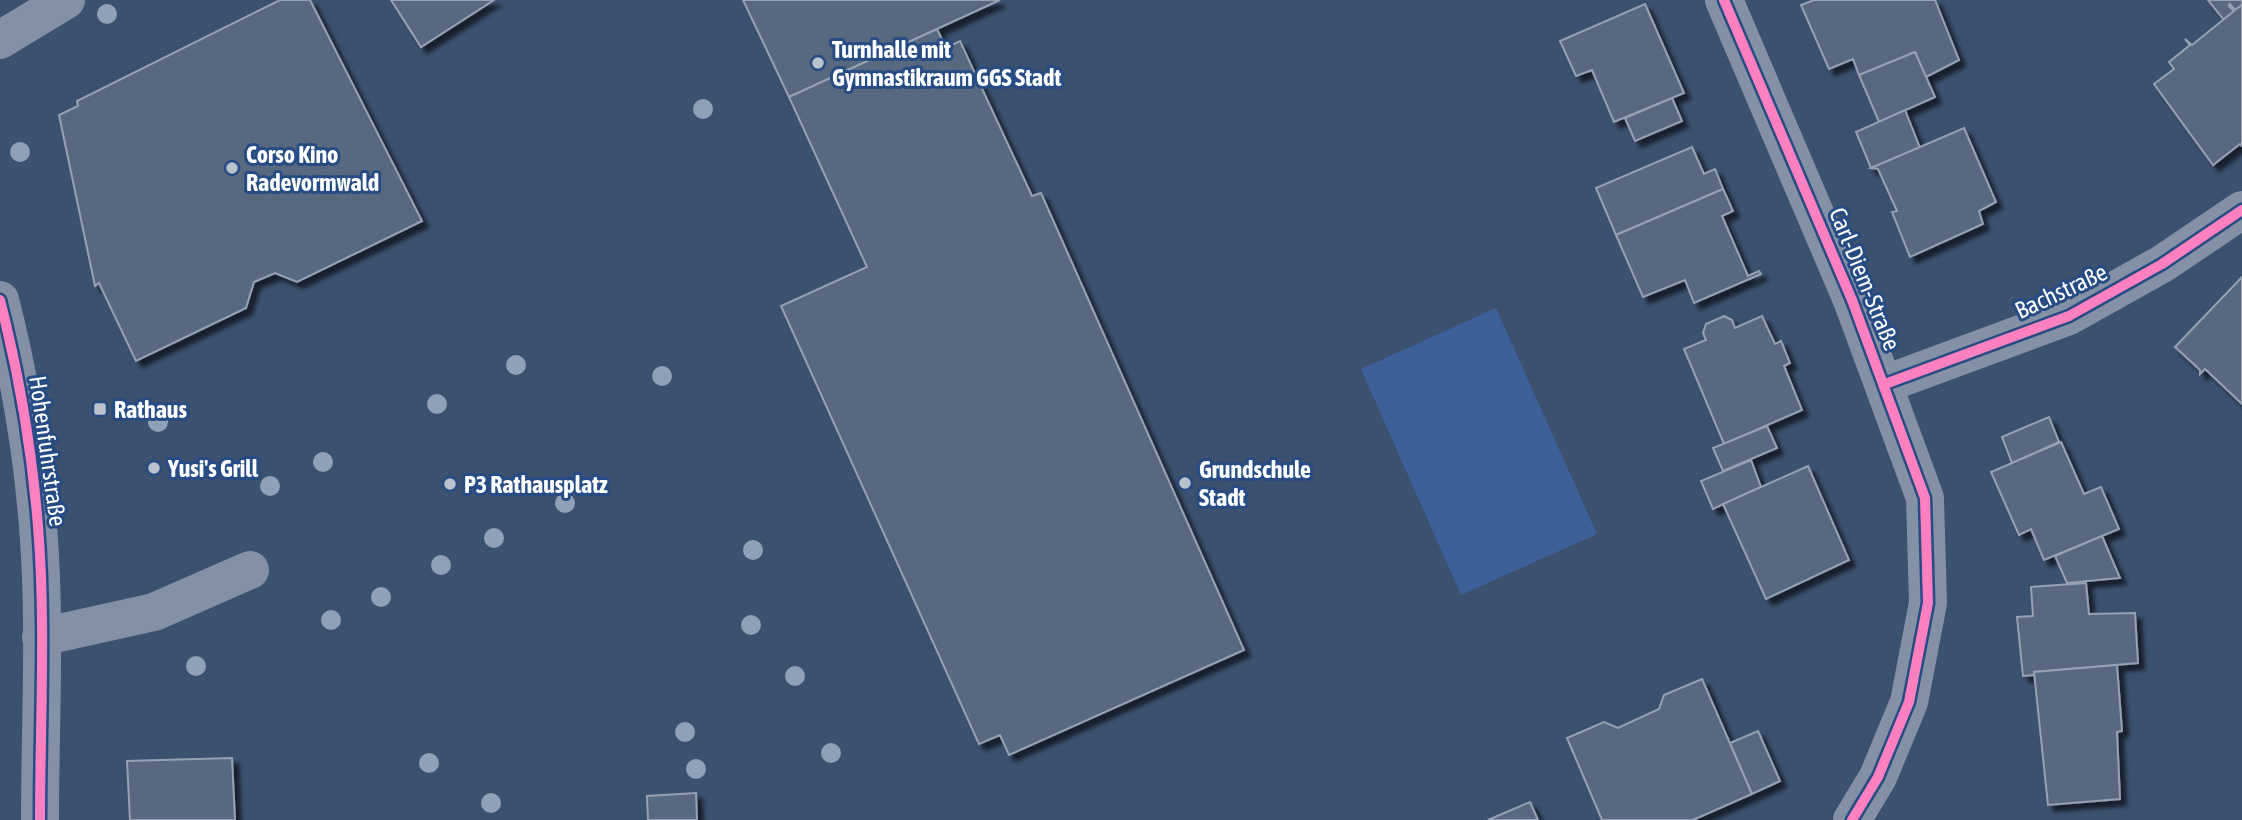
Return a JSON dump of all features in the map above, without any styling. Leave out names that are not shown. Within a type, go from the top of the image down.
[{"type":"street","points":[[0,40],[66,0]]},
{"type":"street","name":"Carl-Diem-Straße","points":[[1724,0],[1795,162],[1885,384],[1925,498],[1928,603],[1909,702],[1878,777],[1852,820]]},
{"type":"street","name":"Bachstraße","points":[[1885,384],[2069,316],[2162,264],[2242,210]]},
{"type":"street","name":"Hohenfuhrstraße","points":[[0,300],[30,454],[38,525],[41,637],[40,820]]},
{"type":"street","points":[[41,637],[154,612],[250,570]]},
{"type":"shaded area","points":[[1496,308],[1597,534],[1461,595],[1361,369]]},
{"type":"building","name":"Corso Kino Radevormwald","points":[[280,0],[310,0],[422,221],[297,282],[275,273],[254,282],[246,308],[136,361],[99,283],[95,286],[59,115],[78,106],[77,101]]},
{"type":"building","points":[[391,0],[494,0],[421,47]]},
{"type":"building","name":"Turnhalle mit Gymnastikraum GGS Stadt","points":[[743,0],[1000,0],[789,97]]},
{"type":"building","points":[[1814,0],[1935,0],[1959,60],[1926,77],[1915,52],[1859,75],[1853,59],[1829,69],[1801,5]]},
{"type":"building","points":[[2208,0],[2242,0],[2242,5],[2235,10],[2228,5],[2234,11],[2224,20]]},
{"type":"building","points":[[2229,3],[2235,10],[2242,5],[2242,146],[2240,144],[2213,165],[2154,84],[2174,69],[2169,62],[2190,45],[2185,39],[2192,45],[2234,11]]},
{"type":"building","points":[[1645,4],[1684,93],[1614,122],[1592,70],[1576,76],[1560,41]]},
{"type":"building","points":[[937,29],[946,48],[960,41],[1032,196],[1041,193],[1244,650],[1009,755],[1000,735],[979,744],[781,306],[867,267],[789,97]]},
{"type":"building","points":[[1915,52],[1935,97],[1879,122],[1859,75]]},
{"type":"building","points":[[1672,98],[1682,121],[1635,141],[1625,118]]},
{"type":"building","points":[[1905,110],[1920,148],[1871,168],[1856,132]]},
{"type":"building","points":[[1964,128],[1996,202],[1979,211],[1983,224],[1910,257],[1892,212],[1897,211],[1878,169],[1871,168]]},
{"type":"building","points":[[1692,147],[1704,174],[1715,169],[1723,189],[1616,235],[1596,188]]},
{"type":"building","points":[[1723,189],[1733,211],[1722,216],[1748,276],[1759,271],[1761,274],[1694,303],[1685,280],[1643,297],[1616,235]]},
{"type":"building","points":[[2242,277],[2242,404],[2205,369],[2200,374],[2200,370],[2175,347]]},
{"type":"building","points":[[1724,316],[1732,320],[1735,328],[1762,316],[1775,344],[1781,341],[1790,363],[1784,366],[1802,410],[1724,444],[1684,349],[1706,340],[1703,333],[1706,324]]},
{"type":"building","points":[[2049,417],[2059,442],[2012,463],[2002,437]]},
{"type":"building","points":[[1767,426],[1777,448],[1723,471],[1713,448]]},
{"type":"building","points":[[2061,442],[2084,494],[2101,487],[2119,529],[2044,560],[2031,529],[2019,535],[1991,472]]},
{"type":"building","points":[[1751,460],[1761,487],[1713,509],[1701,481]]},
{"type":"building","points":[[1808,466],[1849,560],[1766,599],[1723,504]]},
{"type":"building","points":[[2102,536],[2120,578],[2067,583],[2055,556]]},
{"type":"building","points":[[2086,583],[2089,614],[2135,613],[2138,663],[2034,672],[2034,675],[2023,676],[2017,617],[2033,616],[2031,587]]},
{"type":"building","points":[[2117,665],[2122,731],[2117,732],[2120,799],[2048,805],[2034,672]]},
{"type":"building","points":[[1702,679],[1752,794],[1693,820],[1602,820],[1567,738],[1604,722],[1618,728],[1659,709],[1664,695]]},
{"type":"building","points":[[1758,731],[1780,781],[1752,794],[1730,743]]},
{"type":"building","points":[[232,758],[235,820],[130,820],[127,761]]},
{"type":"building","points":[[696,793],[697,820],[648,820],[647,796]]},
{"type":"building","points":[[1530,802],[1538,820],[1488,820]]},
{"type":"cycle path","points":[[1724,0],[1852,300],[1925,498],[1928,603],[1909,702],[1878,777],[1852,820]]},
{"type":"cycle path","points":[[1885,384],[2069,316],[2162,264],[2242,210]]},
{"type":"cycle path","points":[[0,300],[24,413],[38,526],[42,636],[40,820]]},
{"type":"place","name":"Turnhalle mit Gymnastikraum GGS Stadt","points":[[818,63]]},
{"type":"place","name":"Corso Kino Radevormwald","points":[[232,168]]},
{"type":"place","name":"Rathaus","points":[[100,409]]},
{"type":"place","name":"Yusi's Grill","points":[[154,468]]},
{"type":"place","name":"Grundschule Stadt","points":[[1185,483]]},
{"type":"place","name":"P3 Rathausplatz","points":[[450,484]]}]
